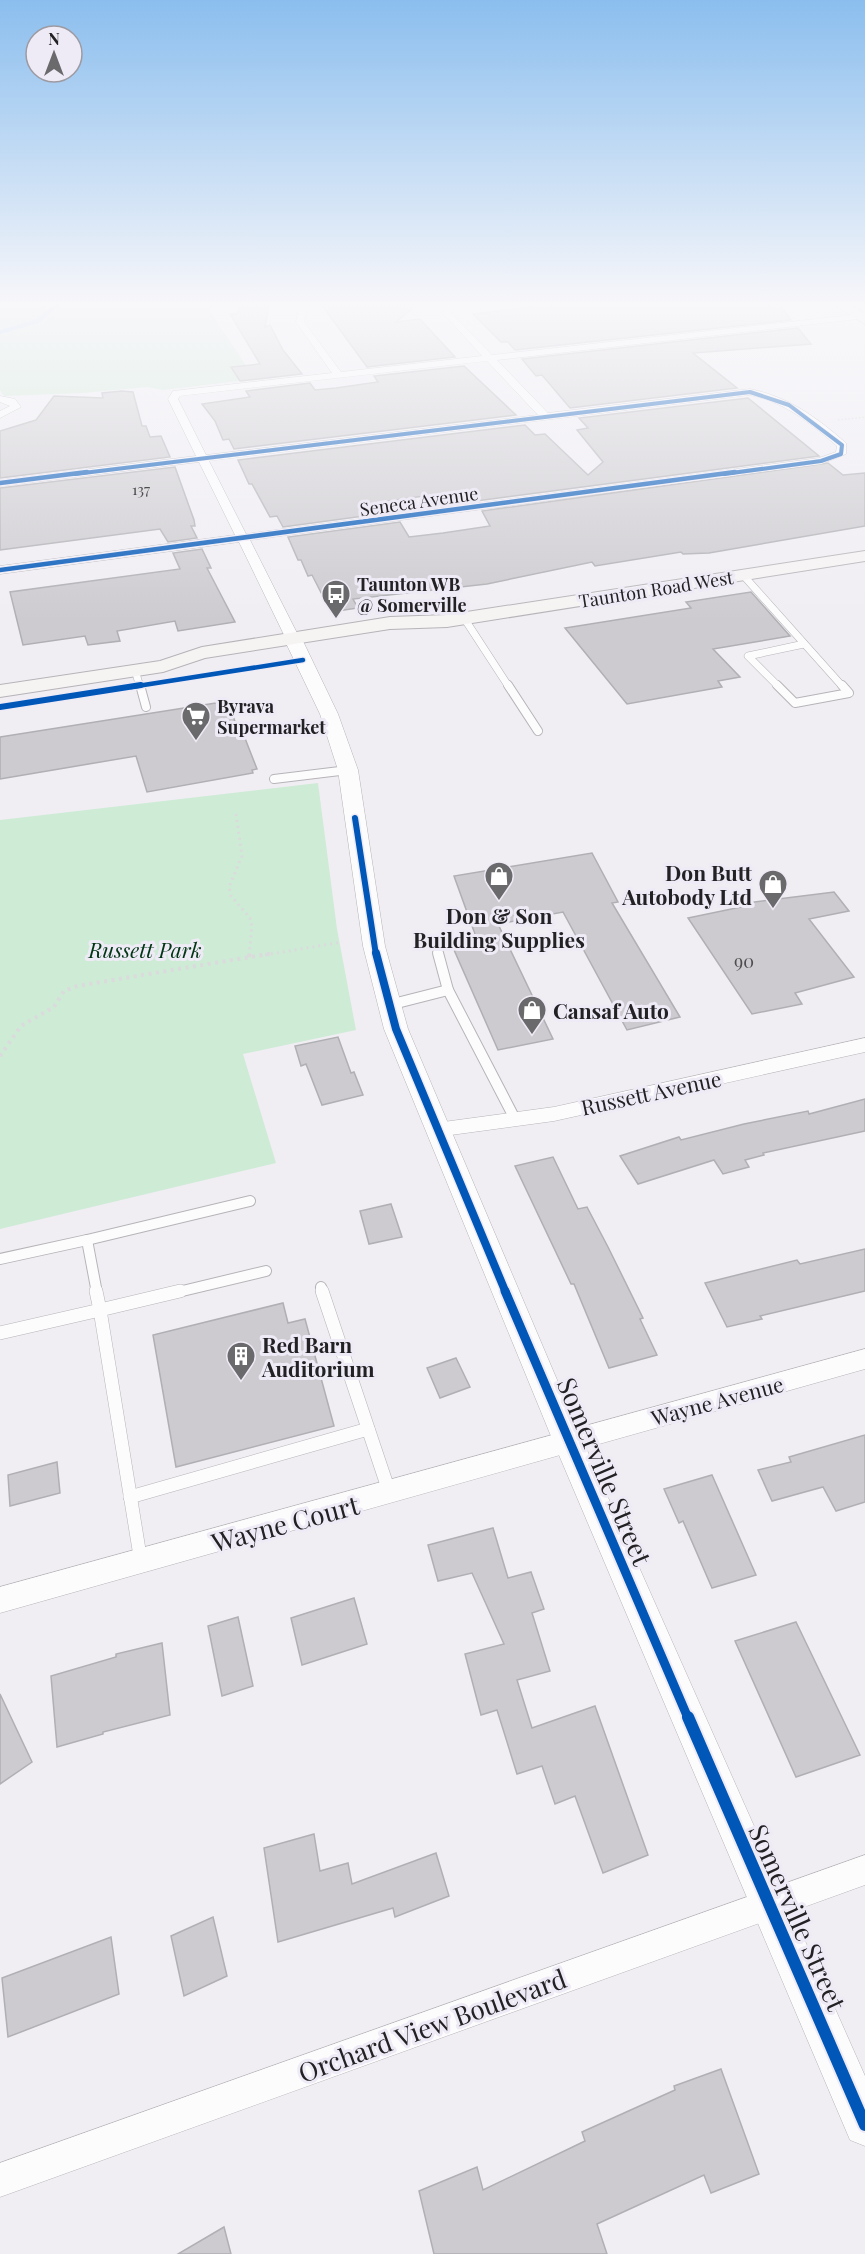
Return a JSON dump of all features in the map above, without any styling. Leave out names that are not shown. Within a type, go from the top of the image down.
[{"type":"main road","name":"Taunton Road West","points":[[0,691],[163,666],[200,666],[296,645],[401,636],[455,619],[865,556]]},
{"type":"street","name":"Somerville Street","points":[[178,409],[329,714],[348,770],[374,946],[389,1005],[436,1130],[865,2125]]},
{"type":"street","points":[[539,409],[546,417]]},
{"type":"street","name":"Seneca Avenue","points":[[546,417],[610,409]]},
{"type":"street","name":"Seneca Avenue","points":[[0,570],[821,461],[841,454],[842,445],[796,409]]},
{"type":"street","points":[[0,483],[546,417]]},
{"type":"street","name":"Russett Avenue","points":[[436,1130],[554,1114],[865,1045]]},
{"type":"street","name":"Wayne Avenue","points":[[568,1440],[865,1359]]},
{"type":"street","name":"Wayne Court","points":[[0,1600],[390,1494],[568,1440]]},
{"type":"street","name":"Orchard View Boulevard","points":[[0,2180],[865,1870]]},
{"type":"lane","points":[[743,575],[791,625],[804,644],[849,693],[795,703],[748,656],[804,644]]},
{"type":"lane","points":[[455,619],[538,730]]},
{"type":"lane","points":[[135,670],[146,707]]},
{"type":"lane","points":[[274,779],[348,770]]},
{"type":"lane","points":[[438,952],[448,990],[515,1119]]},
{"type":"lane","points":[[389,1005],[448,990]]},
{"type":"lane","points":[[0,1259],[250,1201]]},
{"type":"lane","points":[[87,1240],[141,1562]]},
{"type":"lane","points":[[0,1333],[266,1271]]},
{"type":"lane","points":[[321,1287],[390,1494]]},
{"type":"lane","points":[[130,1497],[368,1429]]},
{"type":"path","points":[[236,814],[242,853],[229,885],[231,896],[250,915],[254,925],[255,937],[249,957]]},
{"type":"path","points":[[0,1056],[21,1026],[54,1007],[64,991],[77,986],[342,942]]},
{"type":"green space","name":"Russett Park","points":[[318,783],[337,929],[356,1030],[243,1054],[276,1163],[0,1229],[0,820]]},
{"type":"building","points":[[44,409],[138,409],[142,426],[146,426],[150,437],[161,436],[170,457],[0,478],[0,431],[36,420]]},
{"type":"building","points":[[206,409],[510,409],[516,415],[234,449],[229,439],[223,440],[215,421]]},
{"type":"building","points":[[653,409],[762,409],[819,456],[476,501],[469,490],[387,501],[394,512],[283,527],[277,516],[270,517],[252,484],[249,484],[238,460],[525,425],[535,435],[545,434],[588,475],[603,462],[577,430],[588,428],[579,418]]},
{"type":"building","points":[[828,463],[843,475],[865,473],[865,526],[709,553],[683,554],[681,552],[595,566],[592,562],[487,584],[353,599],[358,608],[331,612],[312,575],[308,576],[301,560],[298,560],[288,537],[400,522],[409,537],[443,533],[490,526],[482,511]]},
{"type":"building","points":[[175,467],[194,520],[195,526],[191,526],[197,538],[168,542],[160,529],[0,550],[0,488]]},
{"type":"building","points":[[202,549],[211,568],[207,568],[235,622],[178,631],[175,621],[117,631],[120,641],[88,645],[85,636],[23,645],[10,592],[180,569],[173,553]]},
{"type":"building","points":[[751,592],[790,636],[713,649],[740,677],[718,681],[722,687],[627,704],[565,628],[691,608],[686,602]]},
{"type":"building","points":[[222,702],[228,703],[236,724],[239,723],[257,769],[252,770],[253,773],[147,792],[136,756],[0,779],[0,737]]},
{"type":"building","points":[[592,853],[618,902],[612,903],[680,1017],[627,1030],[563,912],[498,924],[553,1039],[498,1050],[451,943],[476,937],[454,876]]},
{"type":"building","points":[[834,892],[849,911],[809,919],[854,977],[795,993],[802,1004],[752,1014],[688,918],[741,907],[739,904]]},
{"type":"building","points":[[338,1037],[351,1073],[354,1072],[363,1095],[322,1105],[306,1064],[301,1066],[295,1046]]},
{"type":"building","points":[[865,1099],[865,1131],[763,1153],[764,1155],[745,1160],[749,1167],[723,1174],[714,1160],[638,1184],[620,1156],[679,1137],[681,1140],[808,1111],[809,1114]]},
{"type":"building","points":[[553,1157],[578,1209],[587,1207],[643,1318],[640,1319],[657,1355],[609,1368],[574,1284],[571,1284],[515,1166]]},
{"type":"building","points":[[391,1204],[402,1237],[369,1244],[360,1211]]},
{"type":"building","points":[[865,1249],[865,1291],[760,1316],[762,1319],[727,1327],[705,1283],[797,1260],[800,1264]]},
{"type":"building","name":"Red Barn Auditorium","points":[[283,1303],[288,1323],[305,1319],[334,1426],[176,1467],[153,1335]]},
{"type":"building","points":[[456,1358],[470,1387],[440,1398],[427,1368]]},
{"type":"building","points":[[865,1435],[865,1502],[836,1511],[823,1487],[772,1501],[758,1470],[791,1462],[789,1457]]},
{"type":"building","points":[[57,1462],[60,1493],[10,1506],[8,1475]]},
{"type":"building","points":[[712,1475],[756,1575],[712,1588],[683,1521],[679,1523],[664,1489]]},
{"type":"building","points":[[493,1528],[508,1578],[531,1572],[544,1609],[532,1613],[550,1671],[517,1680],[532,1728],[595,1706],[648,1855],[603,1873],[575,1796],[555,1804],[542,1766],[517,1774],[497,1710],[481,1715],[465,1654],[504,1644],[472,1573],[438,1581],[428,1545]]},
{"type":"building","points":[[354,1598],[367,1644],[302,1665],[291,1618]]},
{"type":"building","points":[[238,1617],[253,1686],[222,1696],[208,1626]]},
{"type":"building","points":[[796,1622],[860,1755],[796,1777],[735,1641]]},
{"type":"building","points":[[162,1643],[170,1715],[103,1732],[103,1734],[57,1747],[51,1676],[116,1657],[116,1654]]},
{"type":"building","points":[[0,1694],[32,1762],[0,1784]]},
{"type":"building","points":[[314,1834],[320,1871],[348,1863],[352,1884],[436,1853],[449,1896],[395,1917],[393,1908],[278,1942],[264,1848]]},
{"type":"building","points":[[213,1917],[227,1976],[184,1996],[171,1936]]},
{"type":"building","points":[[111,1937],[119,1994],[8,2037],[2,1978]]},
{"type":"building","points":[[721,2069],[759,2174],[711,2193],[704,2175],[597,2224],[607,2254],[434,2254],[419,2191],[477,2167],[483,2190],[585,2141],[582,2132],[675,2090],[674,2086]]},
{"type":"building","points":[[224,2227],[231,2254],[178,2254]]},
{"type":"cycle path","points":[[0,483],[608,409]]},
{"type":"cycle path","points":[[0,570],[821,461],[841,454],[842,445],[797,409]]},
{"type":"cycle path","points":[[0,707],[303,660]]},
{"type":"cycle path","points":[[355,818],[374,946],[396,1029],[568,1441],[865,2125]]},
{"type":"place","name":"Taunton WB @ Somerville","points":[[336,620]]},
{"type":"place","name":"Byrava Supermarket","points":[[196,742]]},
{"type":"place","name":"Don & Son Building Supplies","points":[[499,902]]},
{"type":"place","name":"Don Butt Autobody Ltd","points":[[773,910]]},
{"type":"place","name":"Cansaf Auto","points":[[532,1036]]},
{"type":"place","name":"Red Barn Auditorium","points":[[241,1382]]}]
